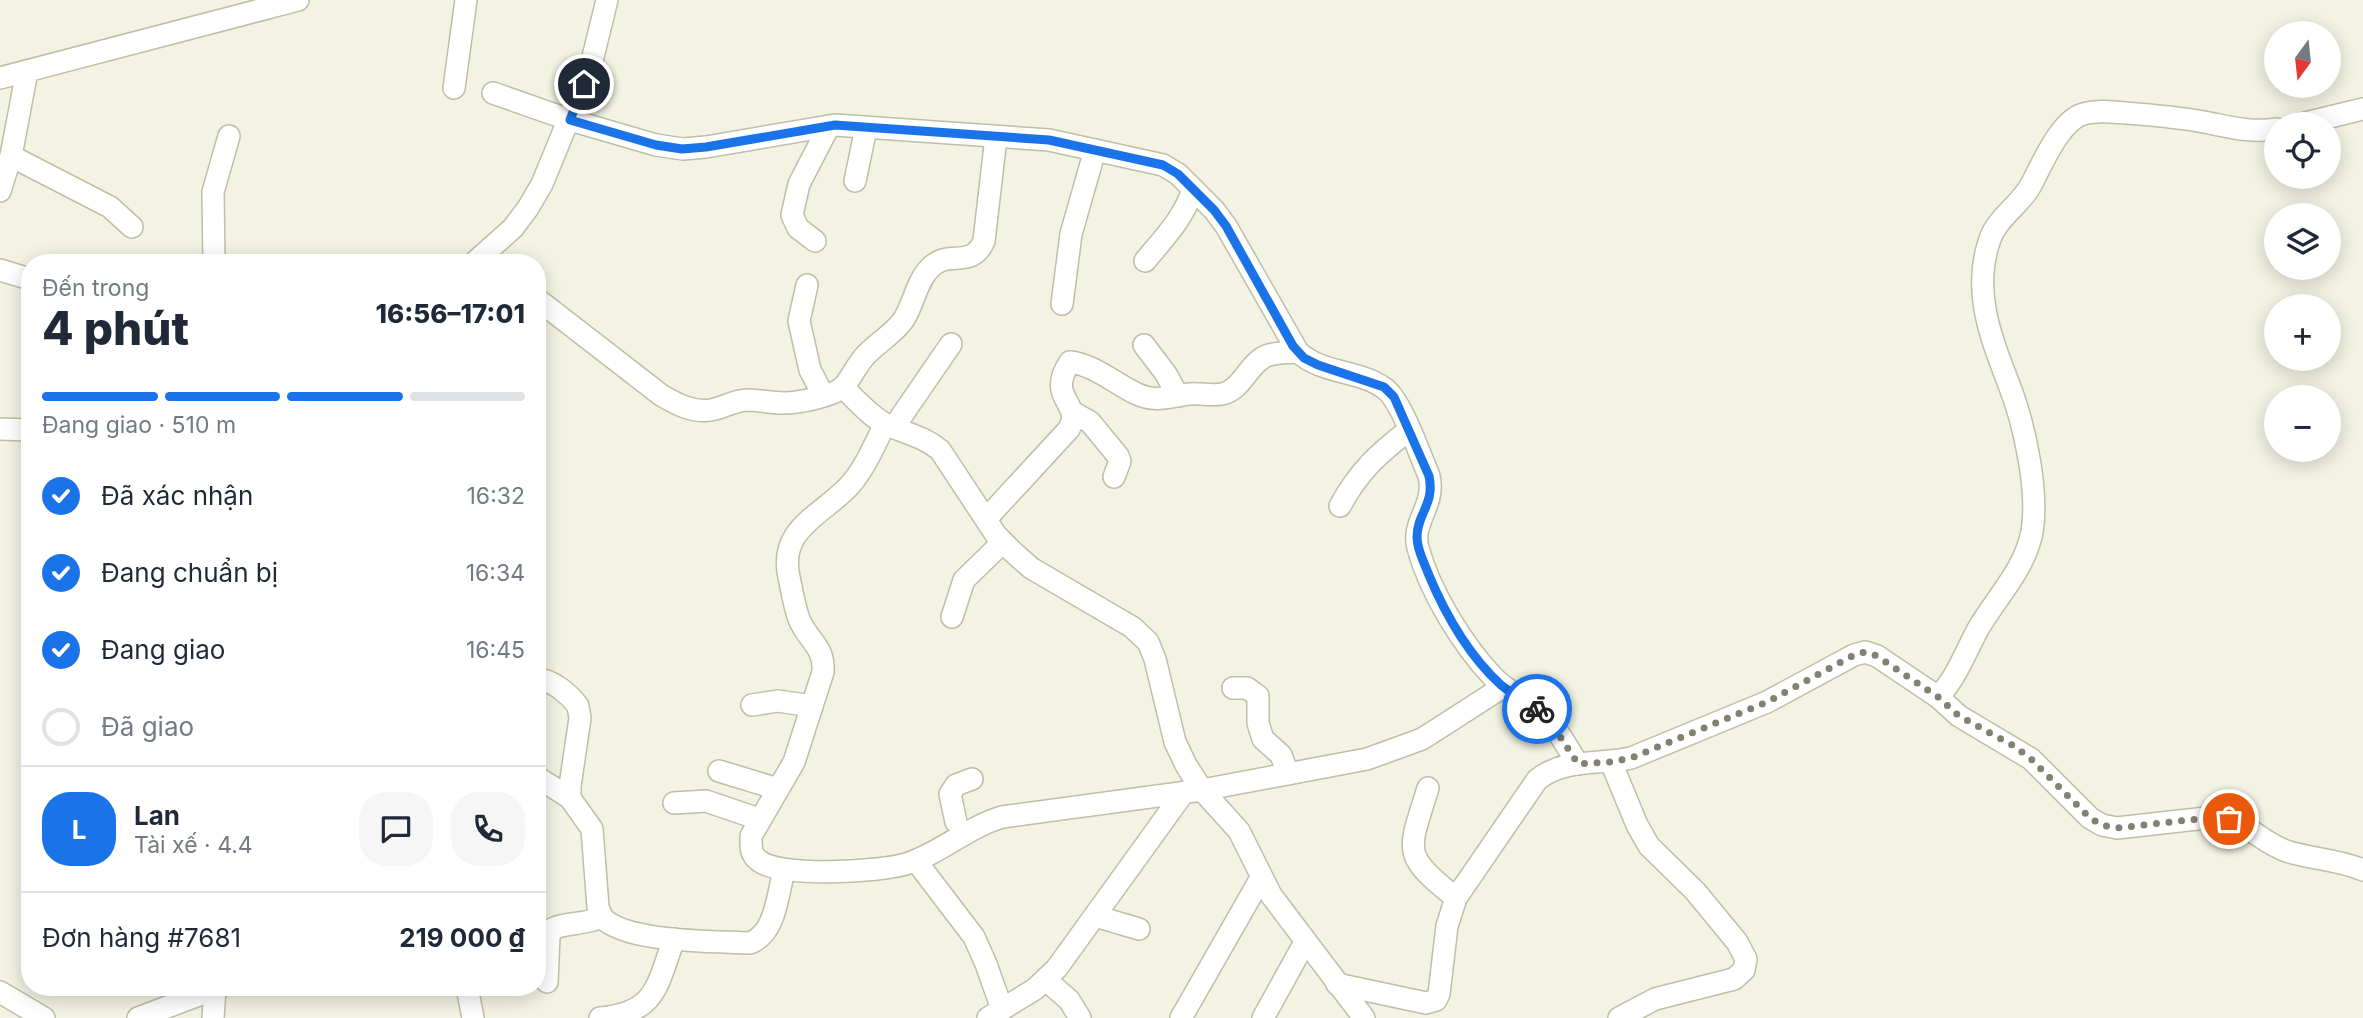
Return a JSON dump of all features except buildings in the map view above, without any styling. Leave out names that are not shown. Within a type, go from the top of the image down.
[{"type":"street","points":[[0,78],[298,0]]},
{"type":"street","points":[[454,88],[466,0]]},
{"type":"street","points":[[488,254],[513,228],[542,184],[591,65],[607,0]]},
{"type":"street","points":[[0,191],[11,156],[27,71]]},
{"type":"street","points":[[493,93],[570,120],[656,145],[682,149],[829,125],[1049,140],[1163,165],[1178,174],[1226,226],[1298,352],[1318,365],[1384,387],[1394,397],[1429,476],[1432,489],[1419,524],[1418,548],[1451,622],[1503,687],[1548,718],[1578,764]]},
{"type":"street","points":[[2341,115],[2363,110]]},
{"type":"street","points":[[1938,697],[1951,683],[1978,629],[2016,571],[2032,534],[2030,466],[2020,417],[1994,350],[1985,313],[1982,286],[1990,236],[2026,194],[2054,142],[2079,115],[2093,111],[2144,115],[2202,122],[2249,132],[2264,130]]},
{"type":"street","points":[[815,241],[798,228],[792,215],[799,184],[829,125]]},
{"type":"street","points":[[855,181],[866,128]]},
{"type":"street","points":[[214,254],[213,192],[229,136]]},
{"type":"street","points":[[546,306],[661,395],[694,410],[711,410],[736,401],[797,402],[833,391],[865,356],[896,330],[933,264],[944,260],[971,258],[979,252],[984,242],[996,138]]},
{"type":"street","points":[[1062,304],[1071,234],[1095,150]]},
{"type":"street","points":[[11,156],[110,207],[132,227]]},
{"type":"street","points":[[1145,261],[1178,223],[1193,189]]},
{"type":"street","points":[[0,270],[21,276]]},
{"type":"street","points":[[807,285],[799,321],[810,370],[833,391],[873,416],[928,441],[940,450],[1003,542],[1031,568],[1132,627],[1148,642],[1156,659],[1175,742],[1193,791],[1239,831],[1271,895],[1364,1018]]},
{"type":"street","points":[[951,344],[850,485],[798,530],[789,546],[786,564],[799,617],[824,660],[823,672],[799,750],[751,836],[751,849],[756,860],[784,871],[848,871],[903,865],[916,861],[958,829],[1002,817],[1193,791],[1367,759],[1422,739],[1503,687]]},
{"type":"street","points":[[1144,345],[1166,374],[1178,396]]},
{"type":"street","points":[[1114,477],[1120,461],[1118,456],[1090,422],[1074,413],[1061,392],[1060,385],[1070,362],[1088,367],[1150,399],[1228,393],[1264,357],[1298,352]]},
{"type":"street","points":[[986,519],[1069,429],[1074,421],[1074,413]]},
{"type":"street","points":[[0,429],[21,430]]},
{"type":"street","points":[[1340,506],[1354,480],[1381,452],[1409,430]]},
{"type":"street","points":[[952,617],[964,580],[1003,542]]},
{"type":"street","points":[[1337,984],[1426,1003],[1436,1000],[1447,926],[1456,898],[1537,780],[1549,770],[1564,765],[1631,758],[1767,702],[1854,655],[1865,652],[1877,656],[1938,697],[1959,716],[2014,746],[2031,759],[2090,818],[2102,825],[2117,828],[2216,817],[2229,819],[2243,824],[2278,848],[2342,862],[2363,870]]},
{"type":"street","points":[[546,681],[578,706],[580,718],[570,798]]},
{"type":"street","points":[[1233,688],[1247,688],[1258,695],[1258,723],[1263,739],[1281,755],[1288,774]]},
{"type":"street","points":[[752,705],[778,701],[812,706]]},
{"type":"street","points":[[1611,762],[1637,825],[1649,846],[1695,891],[1737,942],[1746,959],[1744,970],[1734,979],[1655,999],[1619,1018]]},
{"type":"street","points":[[719,771],[778,789]]},
{"type":"street","points":[[958,829],[950,794],[956,785],[972,779]]},
{"type":"street","points":[[546,783],[570,798],[592,829],[598,907],[602,917],[626,930],[674,939],[750,943],[760,939],[767,931],[784,871]]},
{"type":"street","points":[[1428,788],[1413,835],[1412,850],[1426,873],[1456,898]]},
{"type":"street","points":[[916,861],[974,937],[995,1014],[1046,980],[1193,791]]},
{"type":"street","points":[[674,803],[706,801],[759,819]]},
{"type":"street","points":[[1181,1018],[1261,878]]},
{"type":"street","points":[[1094,916],[1139,929]]},
{"type":"street","points":[[547,982],[549,937],[552,929],[589,923],[602,917]]},
{"type":"street","points":[[610,1018],[646,1004],[653,995],[674,939]]},
{"type":"street","points":[[1263,1018],[1305,942]]},
{"type":"street","points":[[1046,980],[1069,1000],[1080,1018]]},
{"type":"street","points":[[0,992],[44,1018]]},
{"type":"street","points":[[138,1018],[197,996]]},
{"type":"street","points":[[213,1018],[217,996]]},
{"type":"street","points":[[469,996],[473,1018]]},
{"type":"way so far","points":[[1537,709],[1548,718],[1578,764],[1611,762],[1631,758],[1767,702],[1854,655],[1865,652],[1877,656],[1938,697],[1959,716],[2014,746],[2031,759],[2090,818],[2102,825],[2117,828],[2216,817],[2229,819]]},
{"type":"route","points":[[584,84],[570,120],[656,145],[682,149],[835,125],[1049,140],[1145,160],[1163,165],[1178,174],[1226,226],[1298,352],[1318,365],[1384,387],[1394,397],[1429,476],[1432,489],[1419,524],[1418,548],[1444,610],[1492,676],[1503,687],[1537,709]]}]
